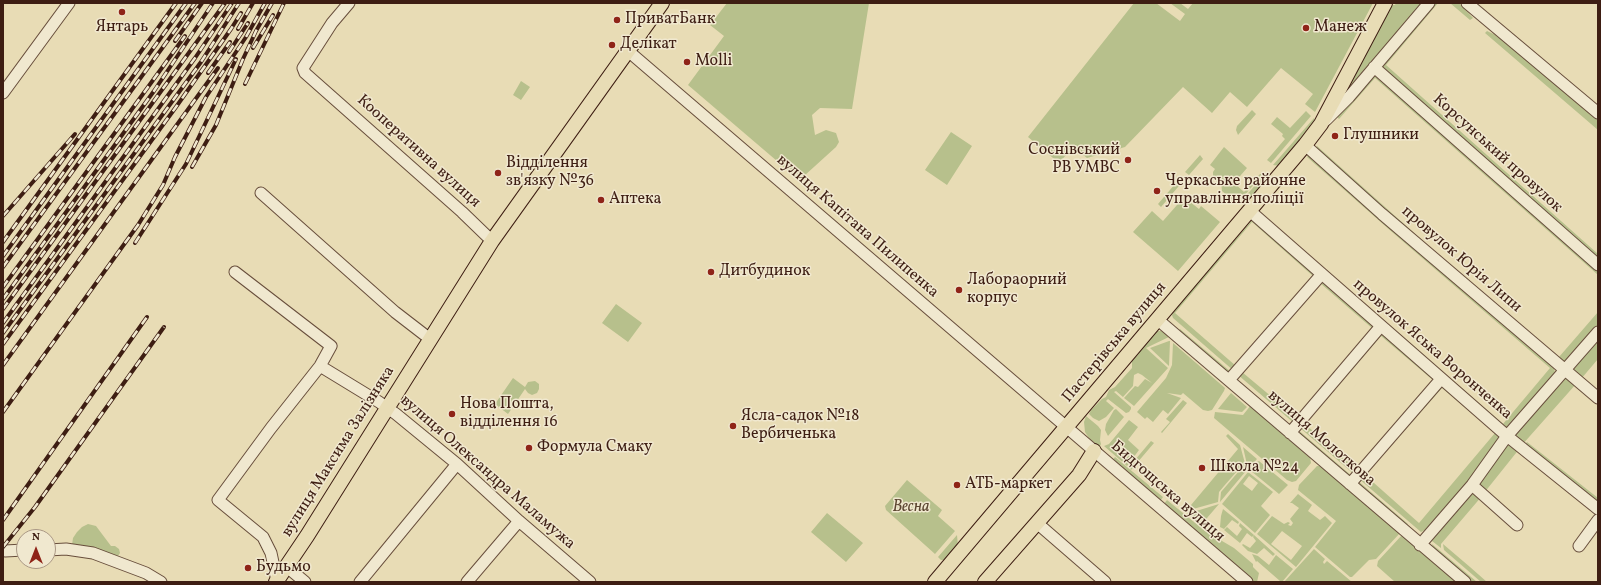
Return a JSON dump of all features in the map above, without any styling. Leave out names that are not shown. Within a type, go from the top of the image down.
[{"type":"main road","name":"вулиця Максима Залізняка","points":[[276,581],[287,566],[492,241],[662,3]]},
{"type":"main road","name":"Пастерівська вулиця","points":[[934,582],[1305,145],[1321,124],[1385,3]]},
{"type":"main road","points":[[985,582],[1079,475],[1094,451]]},
{"type":"street","points":[[3,93],[69,3]]},
{"type":"street","name":"Кооперативна вулиця","points":[[350,3],[332,22],[303,68],[305,73],[462,212],[492,241]]},
{"type":"street","name":"Пастерівська вулиця","points":[[1321,124],[1349,97],[1429,3]]},
{"type":"street","points":[[1467,3],[1598,113]]},
{"type":"street","name":"вулиця Капітана Пилипенка","points":[[627,50],[1067,427]]},
{"type":"street","name":"Корсунський провулок","points":[[1374,67],[1598,265]]},
{"type":"street","name":"провулок Юрія Липи","points":[[1305,145],[1382,214],[1598,398]]},
{"type":"street","points":[[261,193],[395,312],[430,339]]},
{"type":"street","name":"провулок Яська Воронченка","points":[[1250,211],[1321,275],[1507,436],[1598,509]]},
{"type":"street","points":[[235,272],[331,346],[320,366],[271,428],[218,500],[263,537],[270,553],[276,581]]},
{"type":"street","points":[[1229,380],[1321,275]]},
{"type":"street","name":"вулиця Молоткова","points":[[1157,319],[1465,582]]},
{"type":"street","points":[[1290,433],[1381,326]]},
{"type":"street","points":[[1420,545],[1472,485],[1507,436],[1598,332]]},
{"type":"street","name":"вулиця Олександра Маламужа","points":[[320,366],[387,407],[457,464],[519,521],[577,578],[590,582]]},
{"type":"street","points":[[1350,484],[1442,379]]},
{"type":"street","name":"Бидгощська вулиця","points":[[1067,427],[1248,582]]},
{"type":"street","points":[[360,582],[457,464]]},
{"type":"street","points":[[1472,485],[1517,525]]},
{"type":"street","points":[[1579,546],[1598,520]]},
{"type":"street","points":[[467,582],[519,521]]},
{"type":"street","points":[[1036,524],[1105,582]]},
{"type":"street","points":[[56,550],[66,549],[92,553],[146,573],[161,582]]},
{"type":"street","points":[[5,551],[16,550]]},
{"type":"street","points":[[287,566],[305,582]]},
{"type":"green space","points":[[727,3],[869,3],[852,109],[820,108],[812,115],[815,135],[826,130],[836,133],[839,142],[836,147],[804,176],[791,173],[688,85],[724,36],[710,25]]},
{"type":"green space","points":[[1134,3],[1156,3],[1180,21],[1185,14],[1170,3],[1180,3],[1188,9],[1193,3],[1373,3],[1315,112],[1305,104],[1313,94],[1281,68],[1247,107],[1230,92],[1212,113],[1183,87],[1125,147],[1087,158],[1073,147],[1059,163],[1028,137]]},
{"type":"green space","points":[[1396,3],[1424,3],[1347,94],[1345,93],[1391,5],[1395,5]]},
{"type":"green space","points":[[1434,3],[1438,3],[1386,65],[1598,254],[1598,262],[1384,72],[1381,65]]},
{"type":"green space","points":[[1450,3],[1459,3],[1473,18],[1470,20]]},
{"type":"green space","points":[[1487,31],[1500,37],[1598,120],[1598,130],[1485,33]]},
{"type":"green space","points":[[1374,73],[1598,269],[1598,275],[1375,78],[1339,119],[1337,117]]},
{"type":"green space","points":[[521,81],[530,87],[521,100],[513,95]]},
{"type":"green space","points":[[1252,110],[1256,114],[1238,135],[1236,130],[1237,126]]},
{"type":"green space","points":[[1306,111],[1311,116],[1271,163],[1267,160],[1285,139],[1282,136],[1283,134],[1271,124],[1277,117],[1290,128]]},
{"type":"green space","points":[[1314,118],[1315,124],[1280,166],[1273,165]]},
{"type":"green space","points":[[951,132],[972,146],[947,185],[925,170]]},
{"type":"green space","points":[[1317,146],[1433,250],[1559,357],[1598,312],[1598,327],[1566,362],[1558,360],[1315,149]]},
{"type":"green space","points":[[1224,147],[1247,168],[1234,183],[1244,192],[1260,174],[1263,174],[1237,204],[1222,191],[1221,182],[1217,182],[1213,178],[1213,172],[1215,169],[1210,165]]},
{"type":"green space","points":[[1310,153],[1553,363],[1555,373],[1506,430],[1257,215],[1260,212],[1503,424],[1550,368],[1307,157]]},
{"type":"green space","points":[[1200,155],[1203,159],[1189,175],[1185,172]]},
{"type":"green space","points":[[1266,173],[1269,176],[1269,180],[1257,194],[1245,201],[1243,199]]},
{"type":"green space","points":[[1181,177],[1184,180],[1161,207],[1158,204]]},
{"type":"green space","points":[[1184,197],[1199,209],[1201,206],[1220,222],[1178,271],[1133,232],[1152,211],[1163,221]]},
{"type":"green space","points":[[1254,218],[1313,272],[1315,277],[1234,371],[1173,318],[1173,312]],"holes":[[[1252,222],[1314,277],[1236,366],[1175,313]]]},
{"type":"green space","points":[[1321,279],[1377,326],[1295,424],[1237,374]],"holes":[[[1320,283],[1373,329],[1297,418],[1242,372]]]},
{"type":"green space","points":[[616,304],[642,323],[628,342],[602,323]]},
{"type":"green space","points":[[1180,329],[1231,372],[1228,373],[1178,331]]},
{"type":"green space","points":[[1155,331],[1161,331],[1171,336],[1146,348],[1168,368],[1134,406],[1124,398],[1135,386],[1138,387],[1145,379],[1152,383],[1142,375],[1138,373],[1134,375],[1133,386],[1123,397],[1116,391],[1114,392],[1131,407],[1129,412],[1126,413],[1108,399],[1106,401],[1114,408],[1106,417],[1099,421],[1093,418],[1089,414],[1091,410],[1106,397],[1109,390],[1115,387],[1132,368],[1132,360]]},
{"type":"green space","points":[[1383,333],[1433,374],[1437,380],[1355,475],[1299,427],[1379,334]],"holes":[[[1381,336],[1434,381],[1357,470],[1305,424]]]},
{"type":"green space","points":[[1598,336],[1598,359],[1581,379],[1571,367]]},
{"type":"green space","points":[[1170,341],[1169,366],[1150,348]]},
{"type":"green space","points":[[1173,343],[1225,388],[1212,410],[1208,411],[1203,410],[1183,393],[1181,395],[1167,393],[1181,398],[1168,414],[1163,410],[1153,422],[1147,417],[1145,419],[1137,412],[1166,378],[1172,365]]},
{"type":"green space","points":[[1565,377],[1576,384],[1522,445],[1514,438],[1514,433]]},
{"type":"green space","points":[[513,378],[525,387],[528,382],[535,381],[539,384],[539,389],[537,393],[532,395],[525,389],[508,414],[495,404]]},
{"type":"green space","points":[[1442,384],[1499,436],[1499,440],[1472,480],[1429,528],[1421,532],[1358,478]],"holes":[[[1442,388],[1495,433],[1419,523],[1365,475]]]},
{"type":"green space","points":[[1231,393],[1247,407],[1242,412],[1218,409]]},
{"type":"green space","points":[[1183,400],[1187,403],[1162,433],[1161,432],[1170,422],[1166,419]]},
{"type":"green space","points":[[1251,405],[1310,457],[1311,463],[1296,481],[1292,482],[1287,480],[1214,418],[1215,412],[1243,415]]},
{"type":"green space","points":[[1116,409],[1124,417],[1108,436],[1105,430],[1106,424]]},
{"type":"green space","points":[[1086,416],[1101,430],[1101,444],[1098,447],[1091,441],[1085,432],[1084,422]]},
{"type":"green space","points":[[1129,420],[1138,427],[1128,440],[1139,450],[1127,466],[1104,446],[1109,444]]},
{"type":"green space","points":[[1297,429],[1353,477],[1350,478],[1298,434]]},
{"type":"green space","points":[[1228,434],[1240,445],[1246,467],[1238,470],[1219,492],[1218,502],[1186,511],[1238,449],[1226,436]]},
{"type":"green space","points":[[1151,441],[1154,443],[1131,470],[1129,467]]},
{"type":"green space","points":[[1506,442],[1520,448],[1484,493],[1477,485]]},
{"type":"green space","points":[[1527,442],[1598,498],[1598,504],[1524,446]]},
{"type":"green space","points":[[1243,447],[1257,459],[1248,469]]},
{"type":"green space","points":[[1115,457],[1163,497],[1161,500],[1151,495],[1112,461]]},
{"type":"green space","points":[[1259,461],[1288,485],[1279,494],[1251,471],[1251,469]]},
{"type":"green space","points":[[1317,466],[1321,466],[1400,533],[1376,559],[1369,560],[1352,577],[1350,577],[1315,547],[1336,521],[1298,490],[1299,485]]},
{"type":"green space","points":[[1239,471],[1246,471],[1220,502],[1221,492]]},
{"type":"green space","points":[[1248,472],[1273,492],[1261,506],[1270,515],[1255,533],[1222,504]],"holes":[[[1249,476],[1258,483],[1252,491],[1243,484]]]},
{"type":"green space","name":"Весна","points":[[907,480],[942,510],[938,516],[955,531],[935,554],[886,510],[885,506]]},
{"type":"green space","points":[[1357,480],[1408,524],[1405,527],[1358,487]]},
{"type":"green space","points":[[1472,491],[1482,496],[1441,544],[1441,548],[1432,541],[1433,537]]},
{"type":"green space","points":[[1298,494],[1312,505],[1308,511],[1320,520],[1325,516],[1332,523],[1296,567],[1257,534],[1272,516],[1284,524],[1288,522],[1290,523],[1288,525],[1291,526],[1293,523],[1290,519],[1299,508],[1290,503]],"holes":[[[1282,531],[1302,546],[1291,560],[1271,544]]]},
{"type":"green space","points":[[1167,500],[1205,531],[1234,548],[1253,564],[1253,567],[1259,573],[1257,582],[1254,582],[1163,505]]},
{"type":"green space","points":[[1219,504],[1201,525],[1187,513],[1193,512]]},
{"type":"green space","points":[[1223,509],[1239,522],[1238,524],[1232,520],[1224,529],[1220,527]]},
{"type":"green space","points":[[827,513],[863,543],[846,562],[811,532]]},
{"type":"green space","points":[[1240,523],[1254,535],[1252,537],[1247,533],[1240,543],[1224,530],[1227,527],[1237,536],[1242,529],[1239,526]]},
{"type":"green space","points":[[88,524],[96,526],[111,546],[115,546],[119,549],[120,553],[118,556],[98,549],[72,545],[73,538],[77,532]]},
{"type":"green space","points":[[957,535],[958,546],[946,560],[941,560],[938,557]]},
{"type":"green space","points":[[1254,535],[1275,554],[1273,556],[1264,548],[1257,554],[1248,551],[1242,545],[1243,544],[1250,548],[1256,541],[1253,537]]},
{"type":"green space","points":[[1402,535],[1458,582],[1395,582],[1377,566],[1378,561]]},
{"type":"green space","points":[[1432,544],[1477,582],[1471,582],[1434,551]]},
{"type":"green space","points":[[1443,544],[1487,582],[1481,582],[1444,550]]},
{"type":"green space","points":[[1314,549],[1325,559],[1323,562],[1324,564],[1327,561],[1352,582],[1284,582]]},
{"type":"green space","points":[[1252,554],[1258,556],[1269,565],[1276,555],[1293,569],[1282,582],[1257,561],[1256,562]]},
{"type":"railway","points":[[3,242],[176,3]]},
{"type":"railway","points":[[3,256],[186,3]]},
{"type":"railway","points":[[3,267],[195,3]]},
{"type":"railway","points":[[175,41],[202,3]]},
{"type":"railway","points":[[3,299],[154,91],[213,3]]},
{"type":"railway","points":[[3,309],[225,3]]},
{"type":"railway","points":[[3,323],[195,58],[232,3]]},
{"type":"railway","points":[[3,333],[201,62],[239,3]]},
{"type":"railway","points":[[238,29],[253,3]]},
{"type":"railway","points":[[3,412],[138,225],[163,185],[175,157],[206,97],[246,37],[265,3]]},
{"type":"railway","points":[[192,167],[216,125],[243,59],[256,31],[272,3]]},
{"type":"railway","points":[[245,84],[284,3]]},
{"type":"railway","points":[[3,344],[176,107],[241,13]]},
{"type":"railway","points":[[253,48],[273,15]]},
{"type":"railway","points":[[229,52],[248,23]]},
{"type":"railway","points":[[3,287],[185,36]]},
{"type":"railway","points":[[208,73],[230,42]]},
{"type":"railway","points":[[135,243],[186,164],[236,59]]},
{"type":"railway","points":[[3,365],[218,68]]},
{"type":"railway","points":[[3,216],[75,134]]},
{"type":"railway","points":[[3,520],[147,317]]},
{"type":"railway","points":[[3,547],[35,507],[164,327]]},
{"type":"place","name":"Янтарь","points":[[122,12]]},
{"type":"place","name":"ПриватБанк","points":[[617,20]]},
{"type":"place","name":"Манеж","points":[[1306,28]]},
{"type":"place","name":"Делікат","points":[[612,45]]},
{"type":"place","name":"Molli","points":[[687,62]]},
{"type":"place","name":"Глушники","points":[[1335,136]]},
{"type":"place","name":"Соснівський РВ УМВС","points":[[1128,160]]},
{"type":"place","name":"Відділення зв'язку №36","points":[[498,173]]},
{"type":"place","name":"Черкаське районне управління поліції","points":[[1157,191]]},
{"type":"place","name":"Аптека","points":[[601,200]]},
{"type":"place","name":"Дитбудинок","points":[[711,272]]},
{"type":"place","name":"Лабораорний корпус","points":[[959,290]]},
{"type":"place","name":"Нова Пошта, відділення 16","points":[[452,414]]},
{"type":"place","name":"Ясла-садок №18 Вербиченька","points":[[733,426]]},
{"type":"place","name":"Формула Смаку","points":[[529,448]]},
{"type":"place","name":"Школа №24","points":[[1202,468]]},
{"type":"place","name":"АТБ-маркет","points":[[957,485]]},
{"type":"place","name":"Будьмо","points":[[248,568]]}]
